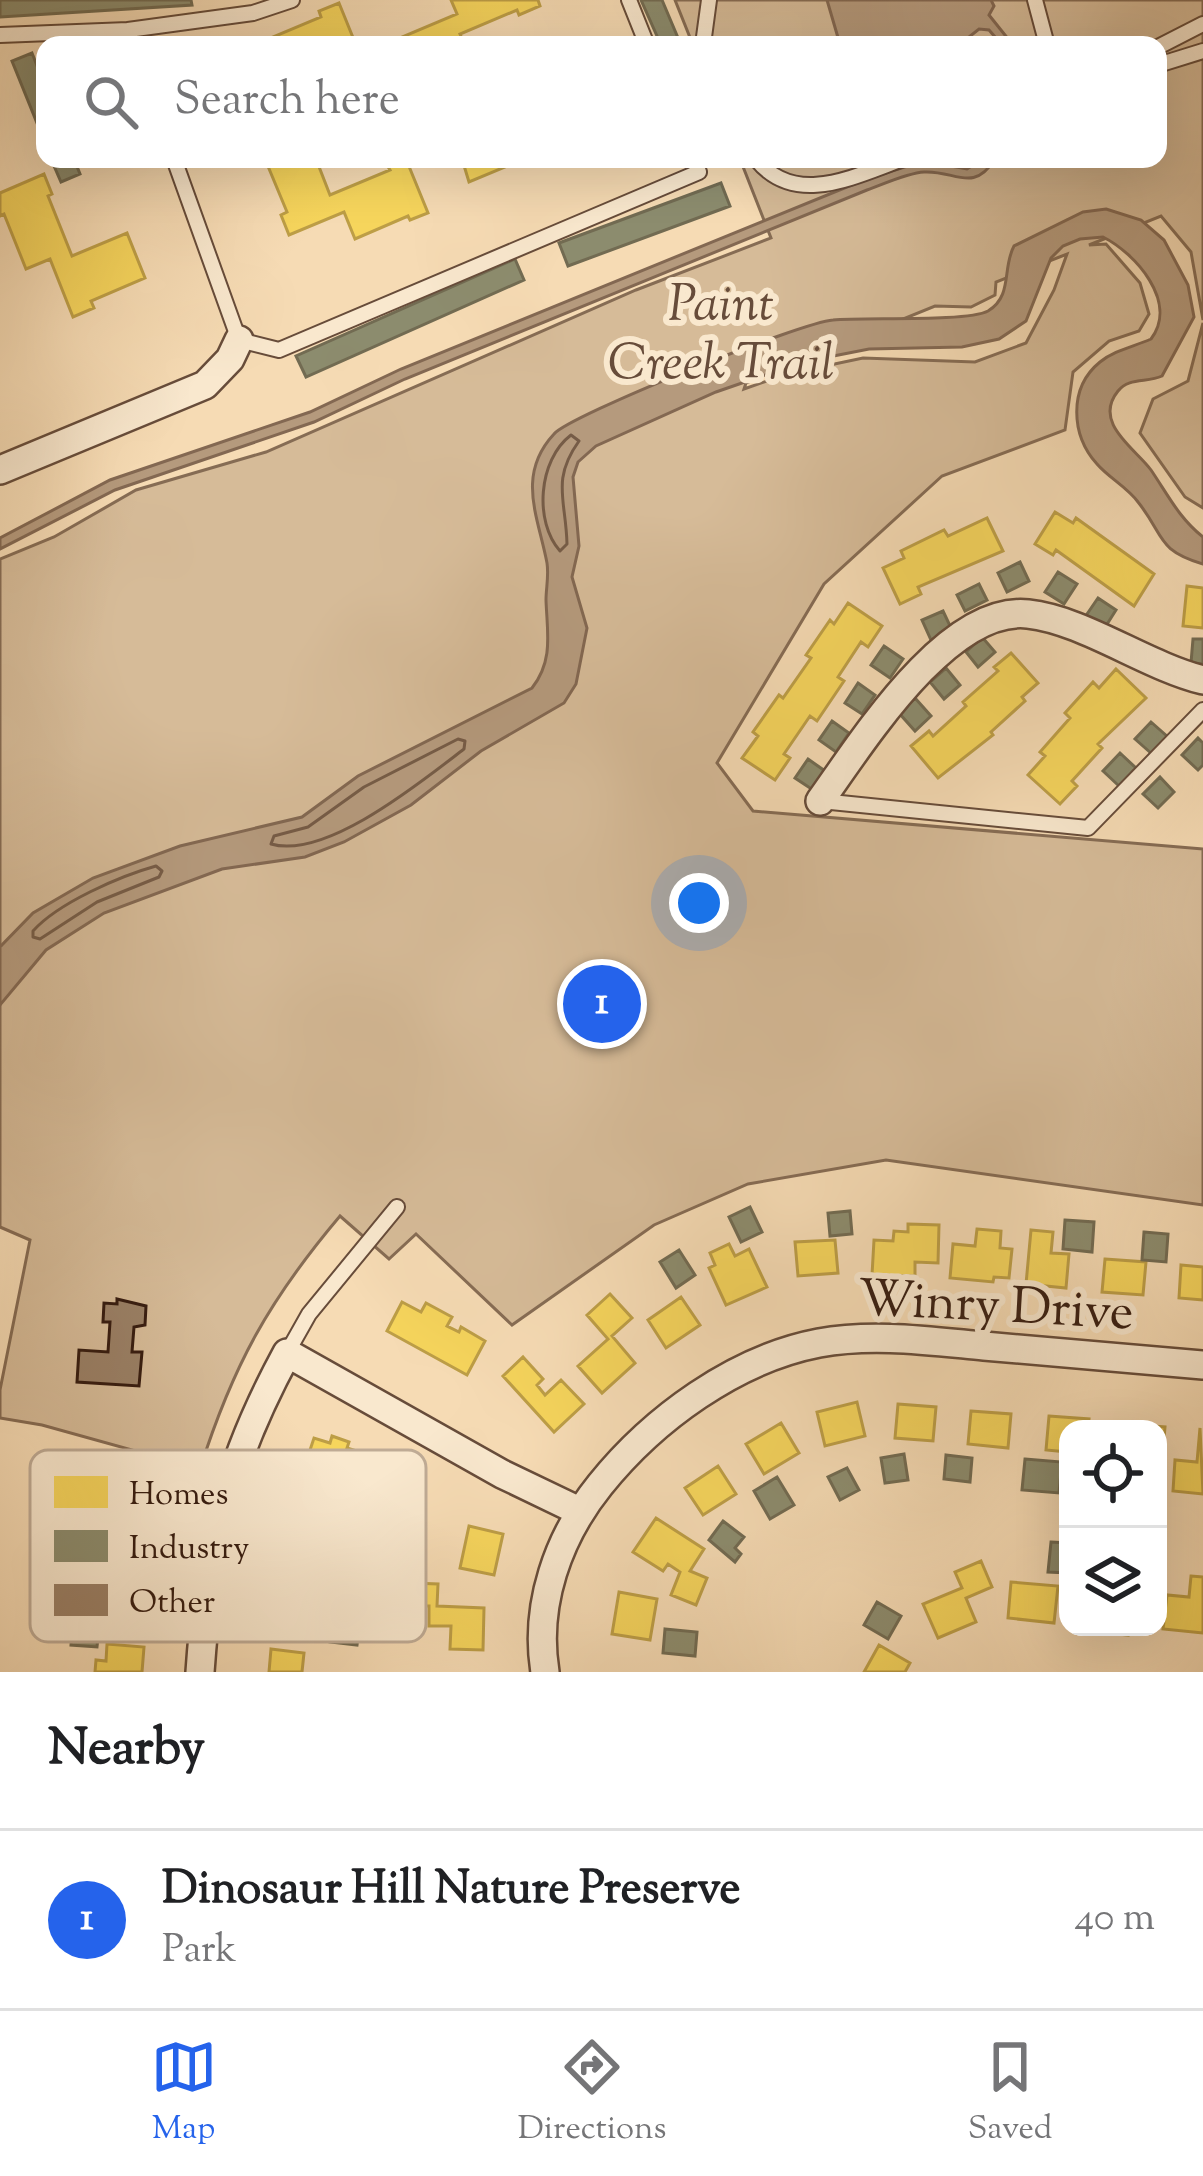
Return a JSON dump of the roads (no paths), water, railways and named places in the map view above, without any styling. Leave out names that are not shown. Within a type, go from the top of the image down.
[{"type":"street","points":[[0,470],[205,385],[230,359],[239,340]]},
{"type":"street","points":[[820,801],[905,683],[977,628],[1004,616],[1028,614],[1062,624],[1172,672],[1203,680]]},
{"type":"street","name":"Winry Drive","points":[[545,1672],[542,1627],[552,1570],[579,1511],[614,1468],[663,1423],[718,1383],[776,1355],[821,1342],[887,1337],[1203,1365]]},
{"type":"street","points":[[240,1450],[286,1353],[502,1474],[579,1511]]},
{"type":"street","points":[[200,1672],[202,1642]]},
{"type":"lane","points":[[140,36],[253,14],[292,0]]},
{"type":"lane","points":[[628,0],[643,36]]},
{"type":"lane","points":[[704,36],[709,0]]},
{"type":"lane","points":[[1035,0],[1045,36]]},
{"type":"lane","points":[[1167,42],[1203,24]]},
{"type":"lane","points":[[0,34],[65,36]]},
{"type":"lane","points":[[1167,62],[1203,51]]},
{"type":"lane","points":[[177,168],[239,340],[279,350],[699,172],[697,168]]},
{"type":"lane","points":[[769,168],[791,184],[815,188],[876,168]]},
{"type":"lane","points":[[820,801],[1088,828],[1203,710]]},
{"type":"lane","points":[[286,1353],[309,1315],[398,1207]]},
{"type":"water","points":[[827,0],[991,0],[994,6],[989,15],[1006,36],[979,29],[970,36],[838,36]]},
{"type":"water","points":[[901,168],[988,168],[971,178],[924,172],[867,190],[405,379],[314,422],[115,490],[0,549],[0,538],[110,480],[310,412],[401,369],[864,180]]},
{"type":"water","points":[[1106,209],[1141,220],[1164,240],[1188,285],[1194,317],[1162,376],[1122,387],[1110,414],[1119,435],[1203,537],[1203,564],[1169,547],[1138,502],[1097,464],[1082,439],[1077,412],[1082,385],[1112,354],[1151,339],[1160,310],[1150,280],[1128,254],[1103,237],[1080,239],[1051,258],[1026,321],[999,339],[962,347],[869,349],[803,362],[716,392],[596,446],[578,462],[573,477],[579,546],[572,577],[587,628],[576,684],[564,703],[481,751],[411,805],[344,842],[305,857],[222,869],[104,913],[46,950],[0,1005],[0,947],[33,913],[93,878],[180,846],[302,817],[358,776],[532,688],[544,667],[548,635],[548,568],[533,480],[542,449],[554,434],[641,390],[813,325],[833,320],[960,317],[988,311],[1001,298],[1014,246],[1083,212]]},
{"type":"place","name":"Dinosaur Hill Nature Preserve","points":[[602,1004]]},
{"type":"park label","name":"Paint Creek Trail","points":[[721,330]]}]
